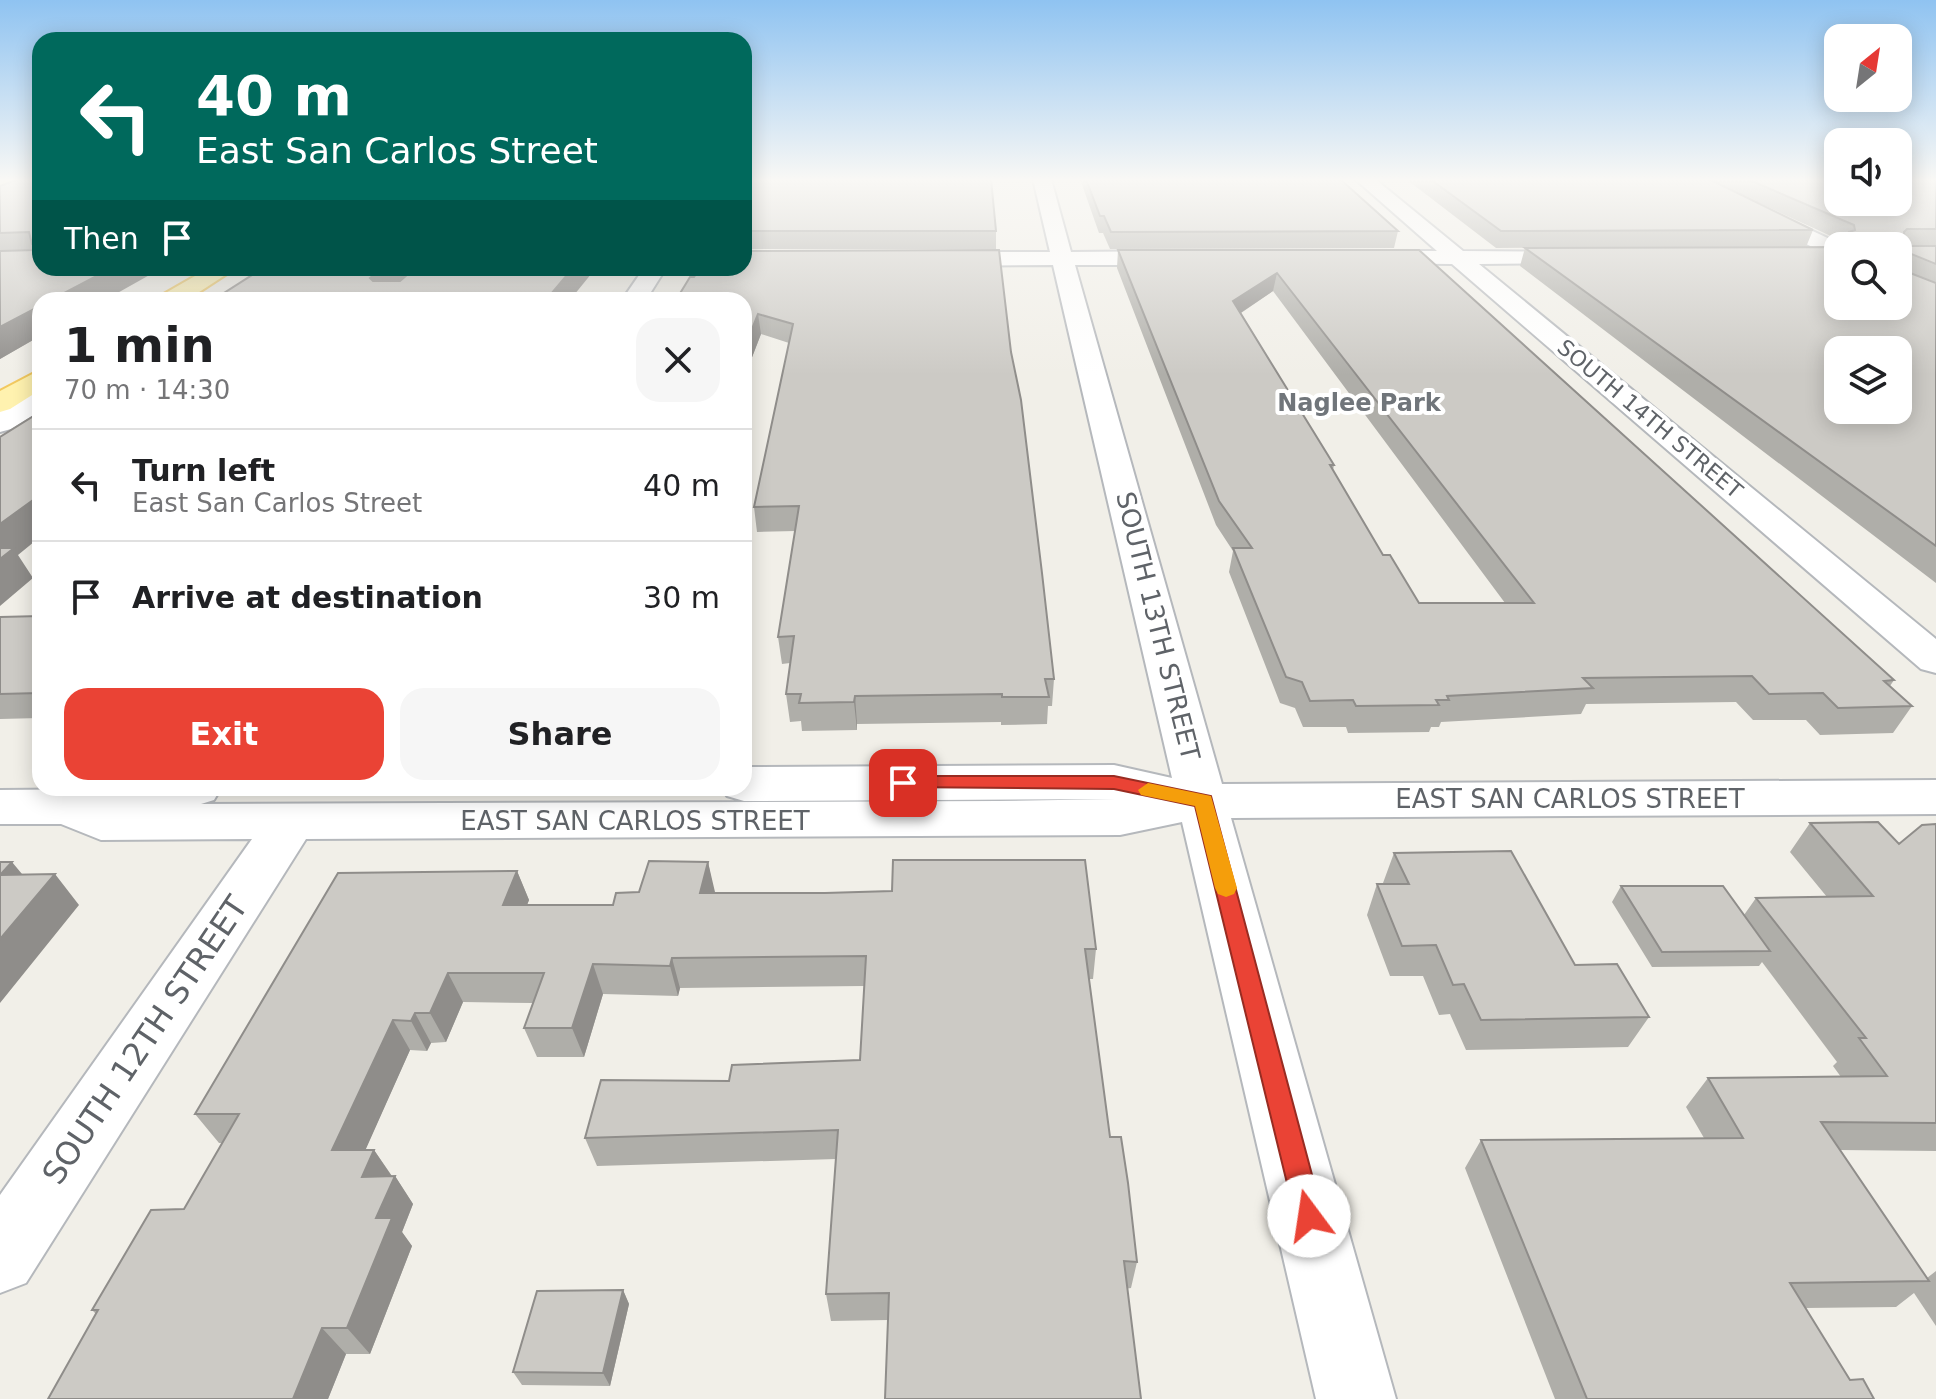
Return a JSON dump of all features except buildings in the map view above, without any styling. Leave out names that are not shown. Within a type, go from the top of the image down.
[{"type":"main road","points":[[186,292],[212,276]]},
{"type":"main road","points":[[0,403],[32,383]]},
{"type":"street","name":"SOUTH 13TH STREET","points":[[1060,244],[1356,1399]]},
{"type":"street","name":"SOUTH 14TH STREET","points":[[1443,244],[1936,660]]},
{"type":"street","points":[[1799,256],[1824,255]]},
{"type":"street","points":[[1342,258],[1596,257]]},
{"type":"street","points":[[915,259],[1200,258]]},
{"type":"street","points":[[0,423],[32,403]]},
{"type":"street","name":"EAST SAN CARLOS STREET","points":[[752,784],[1114,782],[1203,801]]},
{"type":"street","name":"EAST SAN CARLOS STREET","points":[[0,807],[68,807],[102,796]]},
{"type":"street","name":"EAST SAN CARLOS STREET","points":[[68,807],[101,822],[290,823],[1120,817],[1203,801],[1936,797]]},
{"type":"street","name":"SOUTH 12TH STREET","points":[[0,1257],[290,823]]},
{"type":"slow traffic","points":[[1148,790],[1203,801],[1226,888]]},
{"type":"district","name":"Naglee Park","points":[[1359,403]]},
{"type":"route","points":[[903,783],[1114,782],[1203,801],[1309,1216]]}]
